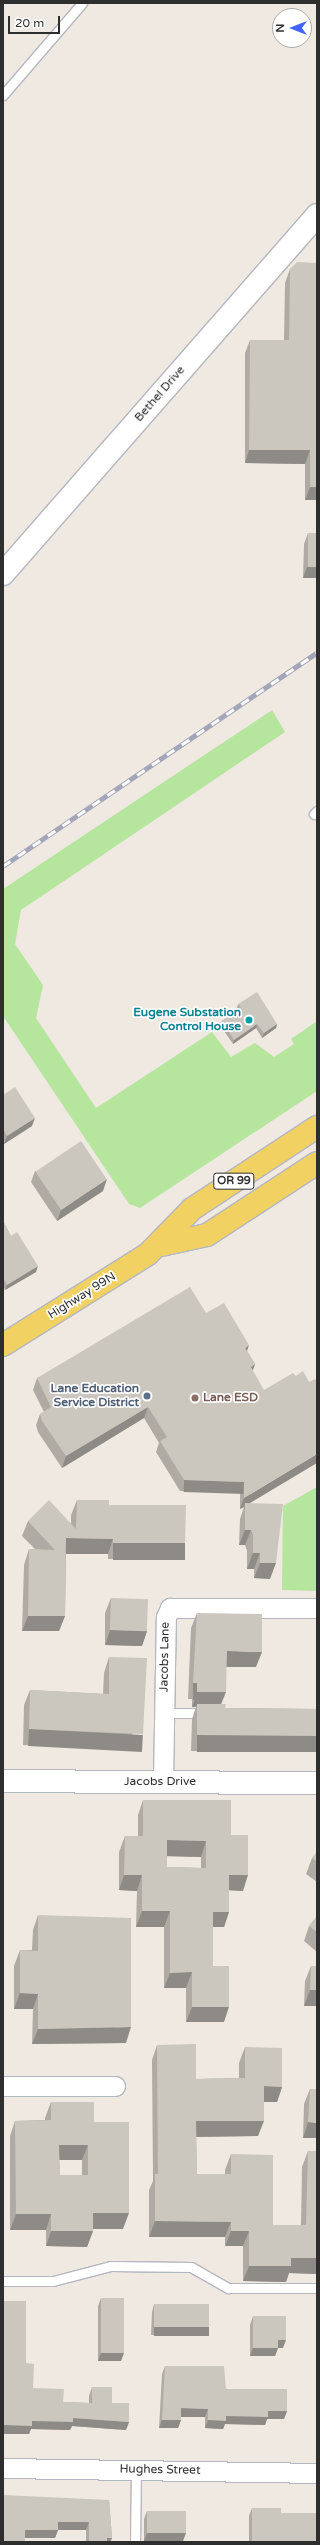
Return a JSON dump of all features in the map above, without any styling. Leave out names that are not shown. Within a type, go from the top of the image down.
[{"type":"main road","name":"Highway 99N","points":[[3,1345],[161,1245],[192,1209],[317,1127]]},
{"type":"main road","name":"Highway 99N","points":[[161,1245],[208,1235],[317,1163]]},
{"type":"street","name":"Bethel Drive","points":[[3,574],[317,215]]},
{"type":"street","name":"Jacobs Lane","points":[[164,1782],[166,1616],[170,1608],[317,1608]]},
{"type":"street","name":"Jacobs Drive","points":[[3,1781],[317,1783]]},
{"type":"street","points":[[3,2086],[115,2086]]},
{"type":"street","name":"Hughes Street","points":[[3,2468],[317,2473]]},
{"type":"lane","points":[[3,94],[82,3]]},
{"type":"lane","points":[[164,1713],[218,1713]]},
{"type":"lane","points":[[3,2281],[53,2281],[111,2266],[191,2267],[228,2288],[317,2288]]},
{"type":"lane","points":[[135,2542],[136,2470]]},
{"type":"green space","points":[[272,710],[285,732],[21,910],[15,944],[43,985],[36,1018],[96,1108],[212,1032],[231,1057],[255,1043],[274,1057],[294,1044],[291,1039],[317,1021],[317,1091],[140,1208],[129,1204],[3,1016],[3,889]]},
{"type":"green space","points":[[317,1487],[317,1591],[282,1590],[283,1506]]},
{"type":"building","points":[[297,262],[317,263],[317,487],[310,487],[310,450],[249,450],[250,340],[289,340],[290,269]]},
{"type":"building","points":[[308,533],[317,533],[317,567],[308,567]]},
{"type":"building","name":"Eugene Substation Control House","points":[[257,992],[277,1024],[264,1033],[257,1024],[234,1040],[222,1021],[241,1008],[238,1004]]},
{"type":"building","points":[[15,1087],[35,1118],[7,1136],[3,1129],[3,1095]]},
{"type":"building","points":[[81,1141],[107,1179],[61,1210],[35,1172]]},
{"type":"building","points":[[3,1221],[11,1236],[17,1232],[38,1266],[7,1285],[3,1278]]},
{"type":"building","name":"Lane Education Service District","points":[[190,1287],[206,1313],[224,1303],[249,1345],[245,1348],[255,1364],[251,1367],[264,1390],[293,1373],[296,1376],[303,1371],[309,1382],[315,1379],[317,1382],[317,1454],[244,1498],[244,1482],[184,1480],[160,1441],[167,1437],[148,1407],[66,1456],[42,1421],[40,1414],[51,1407],[37,1378]]},
{"type":"building","points":[[49,1500],[76,1529],[77,1500],[109,1500],[109,1505],[186,1505],[185,1543],[113,1543],[113,1539],[66,1538],[65,1616],[28,1616],[29,1549],[55,1550],[28,1521]]},
{"type":"building","points":[[245,1503],[283,1504],[276,1563],[260,1563],[260,1553],[253,1553],[253,1535],[251,1530],[245,1530]]},
{"type":"building","points":[[111,1598],[148,1599],[147,1631],[110,1630]]},
{"type":"building","points":[[197,1613],[262,1614],[262,1652],[227,1651],[226,1692],[197,1692],[197,1683],[193,1683]]},
{"type":"building","points":[[109,1657],[147,1658],[143,1734],[29,1729],[30,1690],[109,1694]]},
{"type":"building","points":[[197,1704],[226,1704],[225,1708],[317,1709],[317,1736],[197,1735]]},
{"type":"building","points":[[143,1800],[231,1800],[231,1835],[248,1835],[248,1875],[229,1875],[229,1912],[213,1912],[213,1966],[229,1966],[229,2007],[192,2007],[192,1972],[170,1973],[170,1911],[142,1911],[142,1875],[124,1875],[125,1836],[143,1836]],"holes":[[[167,1840],[206,1841],[206,1868],[167,1867]]]},
{"type":"building","points":[[317,1852],[317,1862],[312,1858]]},
{"type":"building","points":[[38,1915],[131,1918],[131,2027],[38,2029],[38,1994],[20,1993],[20,1950],[38,1951]]},
{"type":"building","points":[[317,1916],[317,1932],[309,1926]]},
{"type":"building","points":[[311,1966],[317,1966],[317,1990],[310,1990]]},
{"type":"building","points":[[196,2044],[196,2079],[245,2078],[245,2047],[282,2048],[282,2087],[264,2086],[264,2121],[196,2121],[197,2174],[231,2174],[231,2154],[273,2155],[273,2225],[306,2225],[308,2151],[317,2151],[317,2258],[291,2258],[291,2266],[249,2266],[249,2231],[231,2231],[231,2222],[155,2221],[155,2174],[158,2174],[157,2045]]},
{"type":"building","points":[[310,2089],[317,2089],[317,2123],[308,2122]]},
{"type":"building","points":[[51,2102],[94,2102],[94,2122],[129,2122],[129,2213],[93,2213],[93,2231],[51,2231],[51,2214],[16,2214],[15,2121],[51,2120]],"holes":[[[59,2145],[88,2145],[88,2175],[60,2175]]]},
{"type":"building","points":[[101,2298],[124,2298],[124,2353],[101,2353]]},
{"type":"building","points":[[3,2301],[26,2301],[26,2363],[34,2364],[33,2388],[64,2389],[63,2402],[92,2403],[92,2387],[112,2387],[112,2403],[129,2403],[129,2422],[73,2418],[73,2422],[32,2421],[32,2426],[3,2425]]},
{"type":"building","points":[[154,2304],[209,2304],[209,2327],[154,2327]]},
{"type":"building","points":[[253,2316],[286,2316],[286,2340],[278,2340],[278,2348],[253,2348]]},
{"type":"building","points":[[165,2366],[224,2366],[226,2389],[287,2389],[287,2411],[268,2411],[268,2417],[226,2416],[226,2421],[208,2420],[208,2409],[181,2408],[181,2420],[162,2420]]},
{"type":"building","points":[[3,2495],[109,2500],[112,2538],[107,2538],[107,2542],[89,2542],[89,2522],[58,2522],[58,2530],[25,2530],[25,2542],[3,2542]]},
{"type":"building","points":[[252,2508],[281,2508],[281,2513],[317,2513],[317,2542],[252,2541]]},
{"type":"building","points":[[147,2511],[186,2511],[186,2533],[147,2533]]},
{"type":"railway","points":[[3,866],[317,653]]},
{"type":"place","name":"Eugene Substation Control House","points":[[249,1020]]},
{"type":"place","name":"Lane Education Service District","points":[[147,1396]]},
{"type":"place","name":"Lane ESD","points":[[195,1398]]}]
